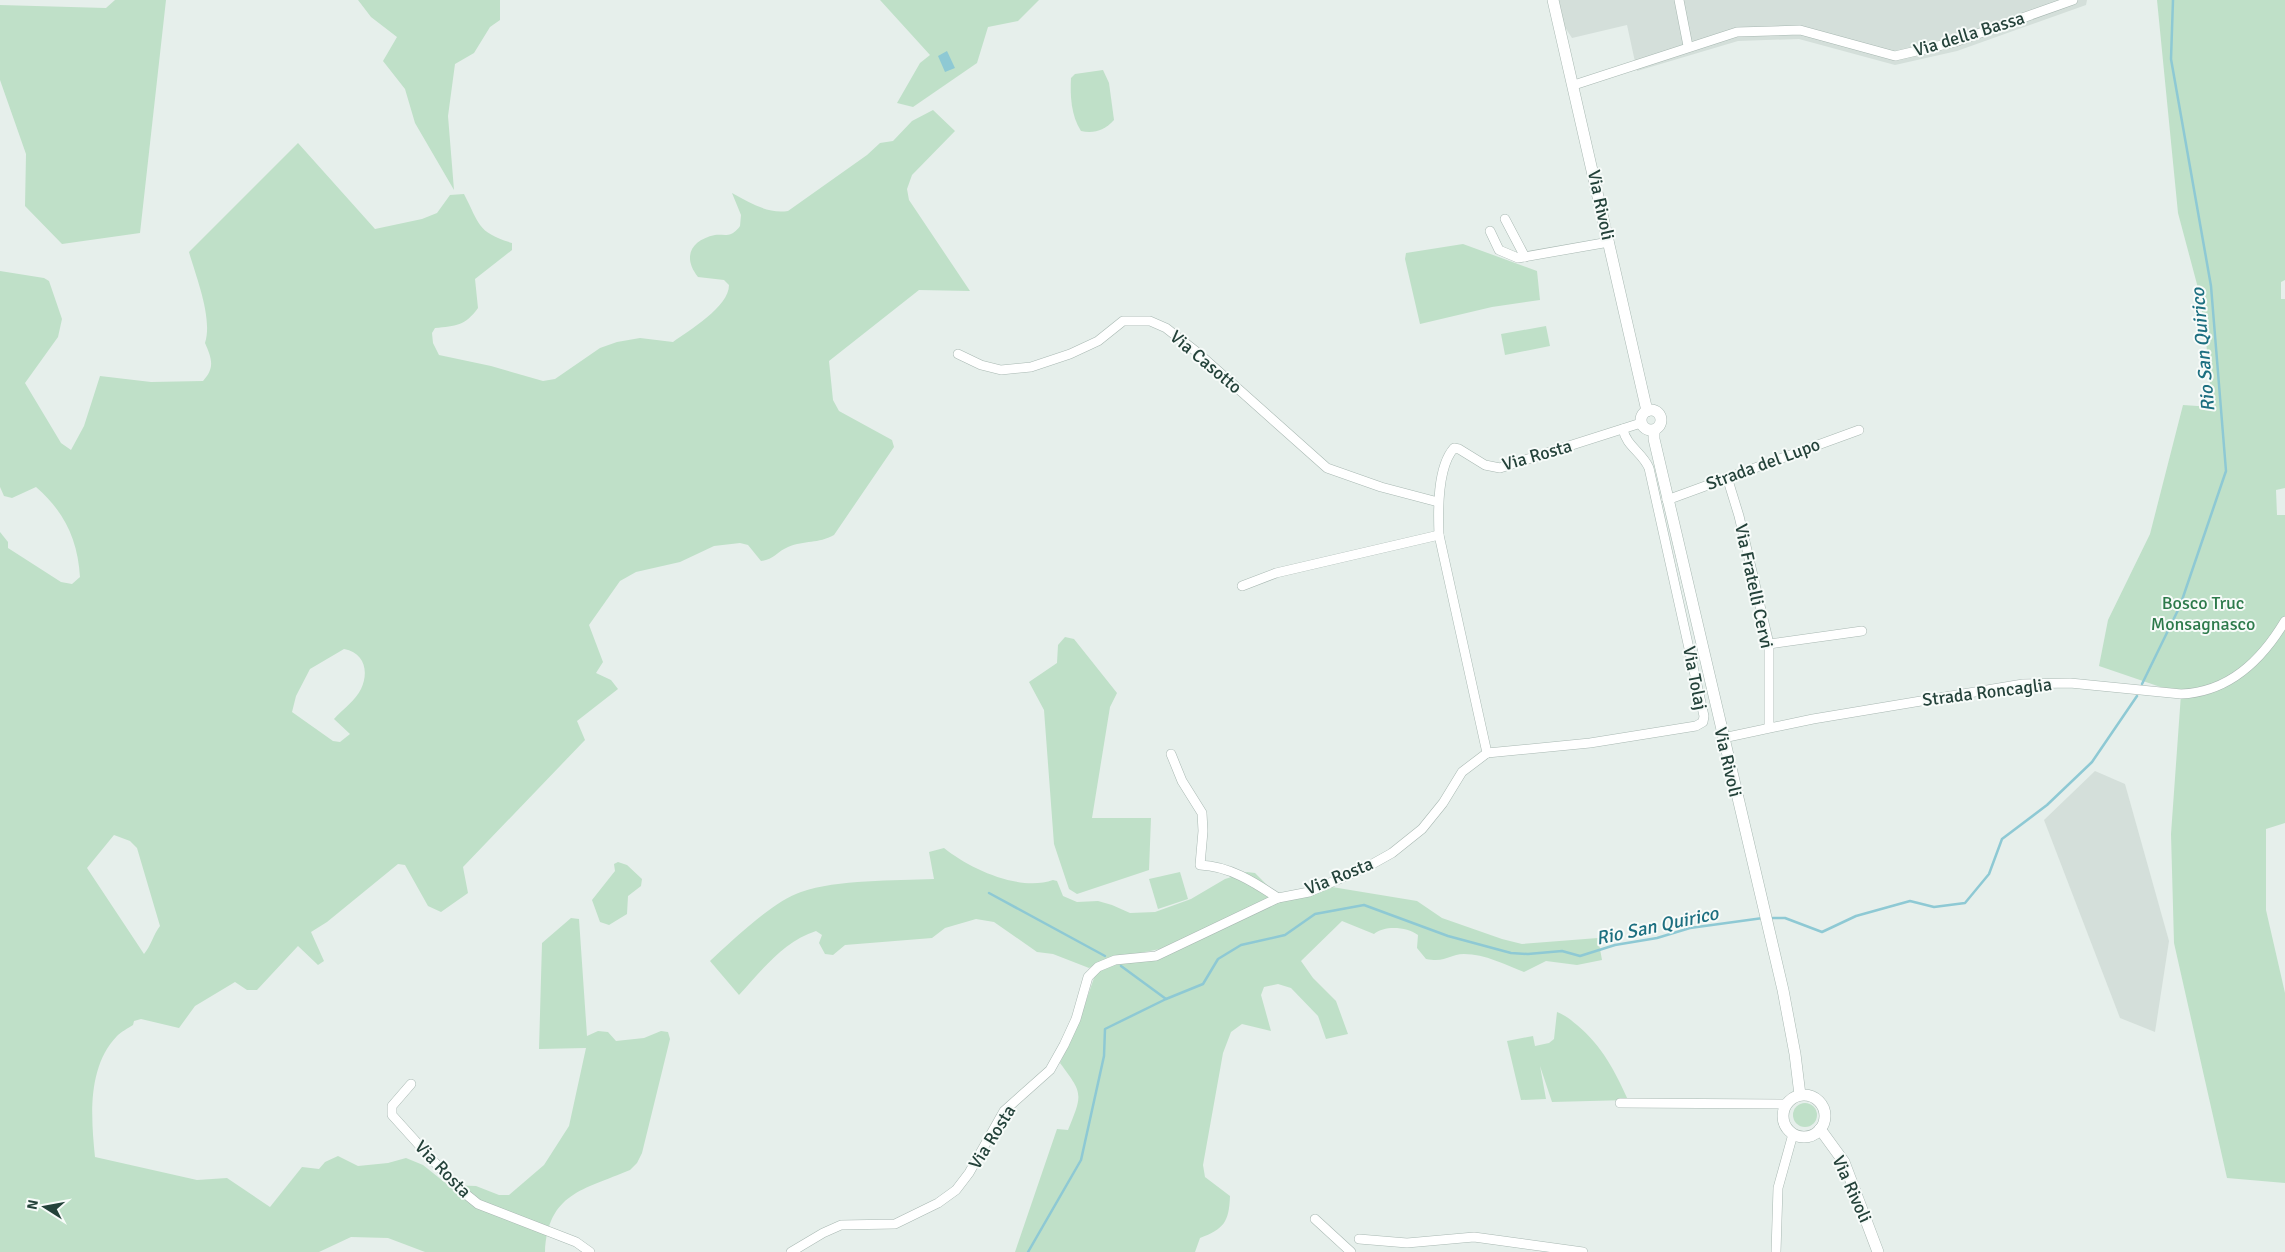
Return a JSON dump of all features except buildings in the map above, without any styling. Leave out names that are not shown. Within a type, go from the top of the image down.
[{"type":"street","name":"Via Rivoli","points":[[1553,0],[1574,85],[1647,411],[1657,412],[1661,417],[1661,424],[1654,430],[1654,439],[1784,1000],[1795,1054],[1800,1095]]},
{"type":"street","points":[[1679,0],[1688,46]]},
{"type":"street","name":"Via della Bassa","points":[[1574,85],[1688,46],[1737,32],[1800,30],[1895,56],[1955,42],[2073,0]]},
{"type":"street","points":[[1505,219],[1525,257]]},
{"type":"street","points":[[1490,231],[1499,250],[1512,257],[1525,257],[1609,242]]},
{"type":"street","name":"Via Casotto","points":[[958,354],[981,365],[1001,370],[1031,367],[1070,354],[1098,341],[1123,321],[1150,321],[1166,328],[1198,352],[1327,468],[1373,485],[1438,502]]},
{"type":"street","points":[[1647,411],[1642,416],[1642,423],[1645,428],[1654,430]]},
{"type":"street","name":"Via Rosta","points":[[791,1252],[822,1233],[841,1225],[896,1224],[938,1203],[956,1190],[969,1173],[1004,1111],[1050,1070],[1076,1019],[1088,977],[1098,967],[1115,960],[1156,956],[1278,898],[1309,892],[1367,868],[1392,853],[1422,829],[1443,803],[1462,772],[1487,753],[1439,535],[1438,502],[1445,468],[1454,448],[1485,465],[1500,468],[1533,460],[1642,423]]},
{"type":"street","name":"Via Tolaj","points":[[1487,753],[1590,743],[1696,726],[1703,722],[1704,716],[1649,468],[1640,453],[1628,443],[1623,429]]},
{"type":"street","name":"Strada del Lupo","points":[[1667,500],[1859,430]]},
{"type":"street","name":"Via Fratelli Cervi","points":[[1727,477],[1739,516],[1768,644],[1769,727]]},
{"type":"street","points":[[1242,586],[1276,573],[1439,535]]},
{"type":"street","name":"Strada Roncaglia","points":[[1723,738],[1769,727],[1979,690],[2038,682],[2070,683],[2181,694],[2196,693],[2214,689],[2244,672],[2262,654],[2285,621]]},
{"type":"street","points":[[1768,644],[1862,631]]},
{"type":"street","points":[[1171,754],[1182,781],[1202,813],[1203,831],[1200,865],[1218,866],[1234,872],[1278,898]]},
{"type":"street","name":"Via Rosta","points":[[411,1084],[392,1106],[392,1114],[457,1188],[478,1204],[522,1223],[576,1242],[590,1252]]},
{"type":"street","points":[[1800,1095],[1816,1098],[1823,1106],[1824,1118],[1820,1129],[1810,1136],[1793,1134],[1784,1124],[1782,1117],[1786,1104],[1800,1095]]},
{"type":"street","points":[[1620,1103],[1786,1104]]},
{"type":"street","name":"Via Rivoli","points":[[1820,1129],[1844,1162],[1878,1252]]},
{"type":"street","points":[[1776,1252],[1778,1188],[1793,1134]]},
{"type":"street","points":[[1315,1219],[1351,1252]]},
{"type":"street","points":[[1359,1238],[1407,1243],[1474,1237],[1583,1252]]},
{"type":"shaded area","points":[[1547,0],[2087,0],[2086,5],[1957,51],[1895,65],[1799,39],[1738,41],[1637,71],[1627,25],[1572,38]]},
{"type":"shaded area","points":[[2095,771],[2125,784],[2169,941],[2155,1032],[2120,1018],[2044,820]]},
{"type":"green space","points":[[115,0],[166,0],[140,233],[62,244],[25,206],[26,154],[0,80],[0,5],[106,8]]},
{"type":"green space","points":[[358,0],[500,0],[500,20],[490,27],[474,53],[455,64],[448,116],[454,190],[415,123],[405,89],[383,61],[397,37],[371,17]]},
{"type":"green space","points":[[880,0],[1039,0],[1018,21],[988,27],[977,63],[913,107],[897,103],[920,63],[930,55]]},
{"type":"green space","name":"Bosco Truc Monsagnasco","points":[[2157,0],[2285,0],[2285,280],[2281,282],[2281,299],[2285,299],[2285,488],[2276,490],[2277,515],[2285,515],[2285,823],[2266,829],[2266,910],[2285,993],[2285,1183],[2227,1178],[2174,943],[2171,834],[2181,694],[2099,666],[2108,620],[2150,534],[2183,405],[2212,407],[2205,329],[2198,288],[2178,213]]},
{"type":"green space","points":[[1103,70],[1109,83],[1114,120],[1099,130],[1081,131],[1075,119],[1072,105],[1071,78],[1075,74]]},
{"type":"green space","points":[[933,110],[955,131],[912,175],[907,189],[909,200],[970,291],[919,290],[829,361],[833,400],[839,411],[892,440],[894,447],[834,535],[822,540],[788,547],[769,559],[761,561],[748,545],[740,543],[714,546],[680,562],[636,572],[620,581],[589,625],[603,662],[596,673],[611,680],[618,689],[577,721],[585,740],[463,867],[468,893],[441,912],[428,906],[405,865],[398,864],[327,922],[311,932],[324,961],[318,965],[298,946],[257,990],[247,990],[235,982],[195,1006],[179,1028],[141,1019],[134,1021],[133,1025],[119,1035],[107,1048],[100,1062],[93,1094],[92,1110],[95,1157],[197,1180],[227,1178],[270,1207],[302,1167],[319,1169],[325,1162],[338,1156],[358,1166],[388,1163],[406,1158],[423,1165],[448,1185],[476,1186],[499,1195],[509,1195],[544,1165],[569,1126],[586,1048],[539,1049],[542,943],[571,918],[579,919],[587,1036],[598,1031],[608,1032],[616,1041],[644,1038],[661,1031],[668,1032],[670,1039],[642,1153],[637,1163],[630,1170],[583,1189],[561,1205],[553,1217],[548,1232],[545,1252],[425,1252],[388,1238],[351,1237],[319,1252],[0,1252],[0,532],[8,542],[8,548],[61,582],[72,584],[80,577],[79,563],[68,527],[46,496],[36,487],[12,498],[4,496],[0,487],[0,271],[44,278],[49,281],[62,319],[58,337],[25,383],[61,443],[71,450],[84,426],[100,376],[151,382],[203,381],[207,376],[211,363],[205,343],[207,322],[189,252],[298,143],[375,229],[422,219],[437,213],[450,195],[464,194],[481,226],[492,235],[512,243],[512,250],[475,279],[478,308],[473,314],[460,324],[435,328],[432,333],[433,343],[439,355],[491,366],[543,381],[555,379],[600,348],[617,342],[640,338],[673,342],[716,310],[727,293],[729,285],[724,280],[698,277],[693,270],[690,256],[695,245],[700,241],[715,235],[731,234],[740,226],[741,215],[732,193],[766,209],[788,211],[867,155],[880,143],[893,141],[912,121]],"holes":[[[344,649],[351,651],[361,659],[365,676],[359,693],[334,719],[350,734],[340,742],[333,741],[292,712],[296,696],[310,669]],[[114,835],[130,841],[137,848],[160,926],[144,954],[87,868]]]},
{"type":"green space","points":[[1463,244],[1537,271],[1540,300],[1492,307],[1420,324],[1405,259],[1406,253]]},
{"type":"green space","points":[[1546,326],[1550,346],[1505,355],[1501,334]]},
{"type":"green space","points":[[1065,637],[1074,639],[1117,693],[1110,707],[1092,818],[1151,818],[1149,870],[1077,894],[1069,889],[1054,844],[1044,710],[1029,682],[1057,663],[1058,645]]},
{"type":"green space","points":[[944,848],[981,871],[1011,881],[1026,883],[1057,881],[1063,896],[1077,902],[1098,901],[1130,913],[1155,912],[1191,899],[1225,879],[1247,872],[1255,873],[1270,888],[1271,895],[1266,900],[1160,949],[1105,960],[1089,968],[1053,954],[1037,952],[994,922],[976,919],[945,928],[932,938],[845,945],[833,955],[825,954],[819,943],[822,935],[816,931],[794,942],[774,957],[739,995],[710,961],[766,913],[778,904],[801,892],[849,883],[934,879],[929,852]]},
{"type":"green space","points":[[618,862],[627,865],[642,879],[641,886],[628,896],[627,914],[609,925],[600,922],[592,900],[615,871],[614,864]]},
{"type":"green space","points":[[1180,872],[1188,899],[1158,909],[1149,879]]},
{"type":"green space","points":[[1332,887],[1417,901],[1442,918],[1522,944],[1598,938],[1602,960],[1577,965],[1546,961],[1524,972],[1495,960],[1472,954],[1459,954],[1439,960],[1426,959],[1417,948],[1418,935],[1413,932],[1390,928],[1374,934],[1342,921],[1301,961],[1313,978],[1336,1001],[1348,1034],[1326,1039],[1318,1016],[1291,988],[1278,984],[1264,987],[1261,995],[1271,1031],[1242,1024],[1231,1032],[1223,1053],[1203,1165],[1205,1177],[1230,1196],[1228,1212],[1220,1228],[1200,1238],[1195,1252],[1015,1252],[1057,1129],[1068,1130],[1076,1108],[1078,1101],[1077,1088],[1060,1063],[1078,1024],[1094,978],[1101,968],[1113,964],[1156,958],[1276,902],[1312,895]]},
{"type":"green space","points":[[1557,1012],[1572,1021],[1586,1033],[1601,1050],[1613,1069],[1628,1100],[1552,1102],[1540,1066],[1546,1099],[1521,1100],[1507,1041],[1533,1036],[1535,1046],[1549,1043],[1554,1039]]},
{"type":"green space","points":[[1805,1103],[1814,1106],[1817,1115],[1814,1124],[1805,1127],[1796,1124],[1793,1115],[1796,1106]]},
{"type":"water","points":[[947,51],[955,68],[945,72],[938,56]]},
{"type":"waterway","name":"Rio San Quirico","points":[[2142,684],[2180,606],[2226,471],[2211,286],[2171,59],[2173,0]]},
{"type":"waterway","name":"Rio San Quirico","points":[[1769,918],[1785,918],[1822,932],[1856,916],[1910,901],[1934,907],[1965,903],[1989,874],[2002,839],[2047,805],[2092,762],[2137,696]]},
{"type":"waterway","name":"Rio San Quirico","points":[[989,893],[1105,956]]},
{"type":"waterway","name":"Rio San Quirico","points":[[1121,966],[1166,999],[1203,984],[1218,959],[1241,945],[1285,935],[1315,914],[1364,905],[1448,936],[1511,953],[1528,954],[1562,951],[1580,956],[1615,945],[1657,938],[1690,928],[1763,918]]},
{"type":"waterway","points":[[1028,1252],[1081,1160],[1104,1056],[1105,1029],[1166,999]]}]
